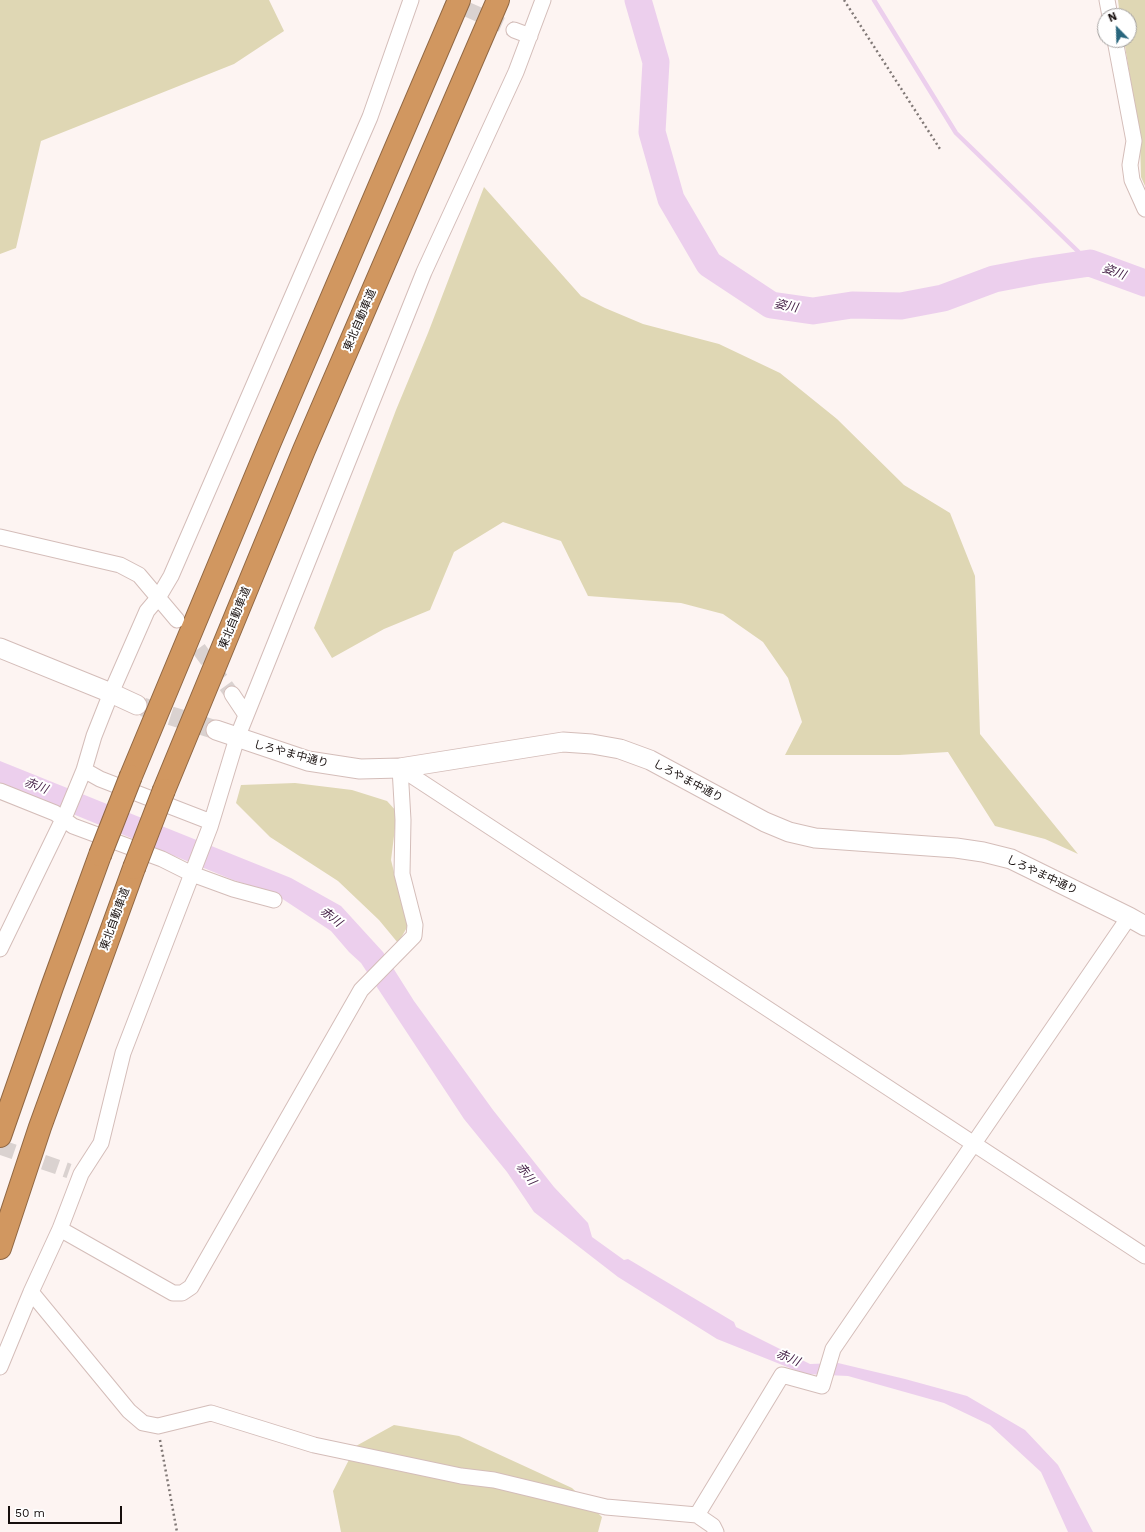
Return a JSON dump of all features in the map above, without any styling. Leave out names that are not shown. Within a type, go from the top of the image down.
[{"type":"highway","points":[[0,1136],[100,855],[131,776],[270,442],[459,0]]},
{"type":"highway","name":"東北自動車道","points":[[0,1248],[40,1126],[164,790],[304,450],[498,0]]},
{"type":"street","points":[[0,949],[64,816],[84,770],[94,736],[111,693],[147,611],[158,598],[171,576],[370,117],[412,0]]},
{"type":"street","points":[[0,1367],[31,1292],[60,1229],[75,1173],[101,1143],[123,1053],[193,872],[210,825],[237,738],[424,272],[516,72],[543,0]]},
{"type":"street","points":[[514,30],[530,36]]},
{"type":"street","points":[[1117,48],[1134,141],[1130,165],[1132,180],[1145,209]]},
{"type":"street","points":[[0,537],[120,565],[139,574],[177,620]]},
{"type":"street","points":[[0,648],[137,705]]},
{"type":"street","points":[[232,694],[246,716]]},
{"type":"street","name":"しろやま中通り","points":[[216,730],[308,761],[360,769],[400,768],[563,742],[592,744],[620,750],[650,760],[765,822],[789,832],[815,838],[956,848],[983,852],[1011,859],[1137,921]]},
{"type":"street","points":[[60,1229],[173,1293],[182,1294],[192,1286],[361,990],[414,936],[415,925],[402,874],[403,820],[400,768]]},
{"type":"street","points":[[400,768],[1145,1256]]},
{"type":"street","points":[[84,770],[100,779],[210,825]]},
{"type":"street","points":[[0,791],[64,816],[73,826],[162,859],[233,889],[274,900]]},
{"type":"street","points":[[697,1515],[782,1375],[822,1386],[833,1349],[974,1143],[1137,921]]},
{"type":"street","points":[[31,1292],[129,1411],[143,1423],[158,1426],[211,1413],[314,1445],[461,1476],[494,1480],[606,1507],[697,1515],[713,1526],[716,1532]]},
{"type":"path","points":[[844,0],[940,149]]},
{"type":"path","points":[[158,1426],[177,1532]]},
{"type":"shaded area","points":[[0,0],[269,0],[284,31],[234,64],[41,141],[16,248],[0,254]]},
{"type":"shaded area","points":[[1118,0],[1145,0],[1145,186],[1141,177],[1140,139],[1125,48],[1137,48],[1137,8],[1119,8]]},
{"type":"shaded area","points":[[484,187],[581,296],[643,324],[719,344],[780,373],[837,419],[904,485],[950,513],[975,576],[980,734],[1078,854],[1045,839],[995,826],[948,752],[899,755],[785,755],[802,722],[788,678],[763,642],[723,614],[681,603],[588,596],[561,541],[503,522],[454,552],[430,610],[384,629],[332,658],[314,628],[396,410],[428,333]]},
{"type":"shaded area","points":[[295,783],[352,790],[387,801],[397,812],[391,860],[402,904],[409,924],[398,943],[379,920],[338,881],[270,837],[236,803],[241,785]]},
{"type":"shaded area","points":[[394,1425],[459,1436],[572,1488],[602,1517],[598,1532],[341,1532],[333,1491],[356,1446]]},
{"type":"water","name":"赤川","points":[[0,761],[291,878],[341,906],[383,952],[414,1001],[493,1110],[554,1187],[588,1223],[592,1237],[624,1260],[628,1259],[734,1322],[736,1327],[810,1364],[838,1363],[967,1396],[1025,1430],[1058,1465],[1093,1532],[1068,1532],[1041,1472],[990,1425],[944,1403],[848,1376],[805,1374],[717,1339],[618,1277],[534,1212],[507,1172],[464,1119],[361,963],[349,952],[331,931],[275,894],[233,880],[0,784]]},
{"type":"waterway","name":"姿川","points":[[638,0],[656,62],[652,132],[671,199],[709,264],[771,305],[813,311],[852,305],[901,306],[943,298],[994,279],[1090,263],[1145,283]]},
{"type":"waterway","points":[[874,0],[956,133],[1090,263]]},
{"type":"tunnel","points":[[446,0],[514,30]]},
{"type":"tunnel","points":[[185,630],[232,694]]},
{"type":"tunnel","points":[[143,707],[216,730]]},
{"type":"tunnel","points":[[0,1147],[69,1171]]}]
